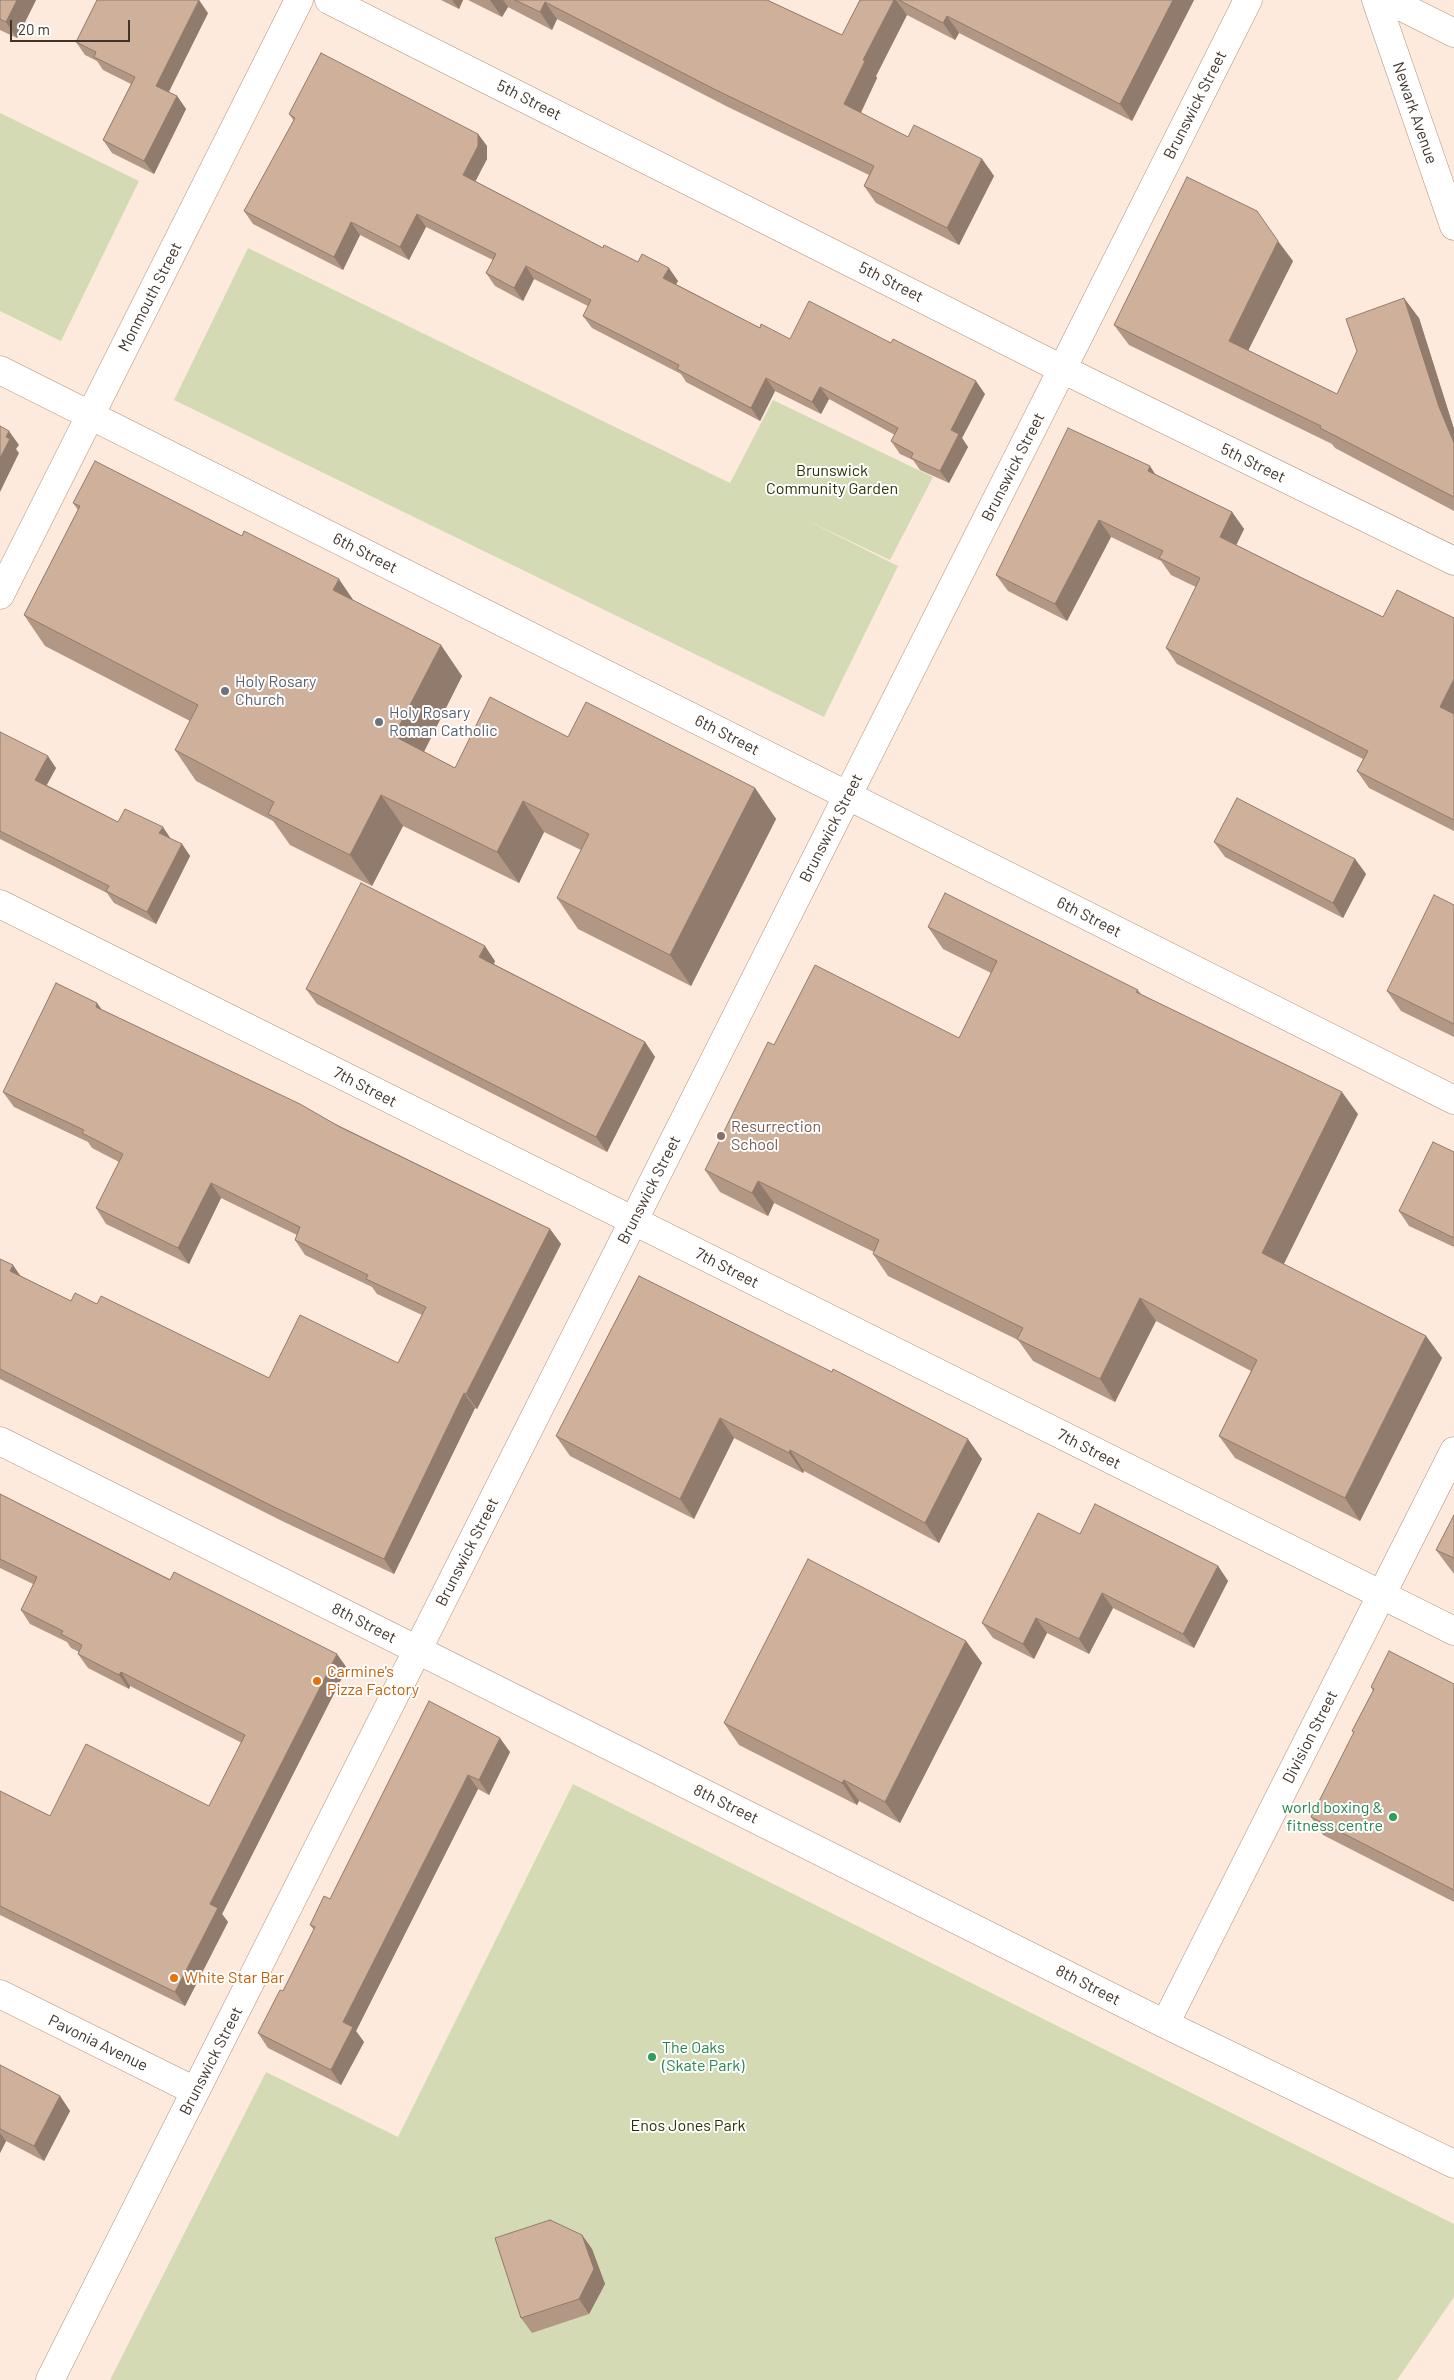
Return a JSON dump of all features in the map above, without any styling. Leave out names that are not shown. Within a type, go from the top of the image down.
[{"type":"street","name":"Monmouth Street","points":[[0,595],[299,0]]},
{"type":"street","name":"5th Street","points":[[329,0],[1062,369],[1454,561]]},
{"type":"street","name":"Brunswick Street","points":[[50,2380],[1248,0]]},
{"type":"street","name":"Newark Avenue","points":[[1376,0],[1454,226]]},
{"type":"street","points":[[1388,0],[1454,33]]},
{"type":"street","name":"6th Street","points":[[0,370],[1454,1100]]},
{"type":"street","name":"7th Street","points":[[0,904],[1454,1631]]},
{"type":"street","name":"8th Street","points":[[0,1441],[1165,2024],[1454,2164]]},
{"type":"street","name":"Division Street","points":[[1165,2024],[1454,1450]]},
{"type":"street","name":"Pavonia Avenue","points":[[0,1994],[195,2092]]},
{"type":"green space","points":[[0,113],[139,181],[61,341],[0,311]]},
{"type":"green space","name":"Brunswick Community Garden","points":[[248,248],[730,483],[773,400],[933,477],[890,560],[804,519],[898,566],[824,717],[174,400]]},
{"type":"green space","name":"Enos Jones Park","points":[[573,1784],[1454,2224],[1454,2297],[1397,2380],[110,2380],[266,2072],[398,2137]]},
{"type":"building","points":[[0,0],[17,0],[6,22],[0,19]]},
{"type":"building","points":[[97,0],[199,0],[156,86],[177,96],[144,161],[103,140],[135,77],[94,57],[96,52],[76,42]]},
{"type":"building","points":[[515,0],[767,0],[842,35],[860,0],[894,0],[863,60],[865,61],[844,104],[908,137],[914,125],[982,159],[947,228],[864,186],[874,166],[716,90],[545,2],[540,12]]},
{"type":"building","points":[[899,0],[1173,0],[1120,104],[947,16],[943,23]]},
{"type":"building","points":[[321,53],[478,134],[478,146],[463,175],[603,248],[604,245],[638,262],[642,254],[669,268],[663,278],[760,328],[761,324],[790,339],[809,301],[891,343],[893,339],[976,381],[951,430],[959,434],[940,471],[911,458],[913,453],[891,441],[898,428],[820,387],[812,402],[766,378],[751,408],[677,369],[679,365],[583,316],[591,300],[526,266],[514,288],[486,273],[496,254],[417,214],[400,247],[351,222],[334,257],[244,211],[295,118],[289,114]]},
{"type":"building","points":[[1187,177],[1257,211],[1278,241],[1229,341],[1337,394],[1357,351],[1346,319],[1404,298],[1439,407],[1454,443],[1454,497],[1320,428],[1321,426],[1114,325]]},
{"type":"building","points":[[0,426],[9,431],[6,437],[10,439],[0,458]]},
{"type":"building","points":[[1068,428],[1150,466],[1148,471],[1232,512],[1220,537],[1298,576],[1383,617],[1397,590],[1454,618],[1454,679],[1440,707],[1454,714],[1454,820],[1357,771],[1368,751],[1166,648],[1200,578],[1159,558],[1163,551],[1099,520],[1055,604],[996,575]]},
{"type":"building","points":[[95,461],[242,536],[244,531],[339,579],[333,590],[441,645],[394,736],[455,768],[490,697],[568,737],[586,702],[755,788],[670,955],[557,898],[589,834],[523,801],[497,852],[381,795],[350,855],[268,814],[274,802],[175,750],[198,705],[24,615],[80,506],[73,503]]},
{"type":"building","points":[[0,732],[48,756],[35,780],[118,822],[125,809],[163,827],[159,833],[182,844],[147,912],[106,891],[109,886],[0,831]]},
{"type":"building","points":[[1237,798],[1355,859],[1333,903],[1214,842]]},
{"type":"building","points":[[361,883],[485,946],[479,957],[645,1042],[596,1137],[306,989]]},
{"type":"building","points":[[945,893],[1138,990],[1136,992],[1342,1092],[1262,1253],[1426,1336],[1345,1498],[1219,1436],[1257,1360],[1140,1298],[1100,1379],[1017,1339],[1023,1328],[873,1254],[879,1240],[758,1181],[752,1193],[705,1170],[768,1042],[774,1045],[815,965],[959,1038],[997,961],[928,927]]},
{"type":"building","points":[[1434,895],[1454,905],[1454,1024],[1387,991]]},
{"type":"building","points":[[56,983],[97,1003],[96,1007],[300,1104],[340,1127],[550,1229],[466,1394],[464,1393],[384,1559],[272,1506],[0,1369],[0,1259],[13,1265],[10,1271],[71,1301],[75,1293],[97,1304],[101,1296],[269,1378],[300,1315],[398,1363],[426,1307],[366,1279],[368,1275],[295,1240],[300,1227],[211,1183],[178,1248],[96,1208],[123,1154],[82,1133],[84,1130],[3,1092]]},
{"type":"building","points":[[1433,1142],[1454,1152],[1454,1238],[1399,1211]]},
{"type":"building","points":[[639,1276],[832,1372],[833,1369],[968,1439],[925,1523],[790,1450],[789,1453],[720,1418],[680,1499],[556,1436]]},
{"type":"building","points":[[0,1494],[170,1580],[174,1572],[337,1654],[210,1904],[218,1908],[175,1992],[0,1906],[0,1791],[50,1816],[86,1744],[209,1806],[245,1735],[121,1672],[119,1675],[78,1654],[82,1645],[61,1634],[63,1631],[21,1610],[37,1577],[0,1559]]},
{"type":"building","points":[[1095,1504],[1218,1566],[1183,1634],[1102,1593],[1079,1639],[1036,1618],[1023,1644],[982,1623],[1038,1513],[1080,1534]]},
{"type":"building","points":[[1454,1515],[1454,1558],[1436,1550]]},
{"type":"building","points":[[808,1559],[966,1641],[885,1802],[844,1780],[842,1783],[724,1723]]},
{"type":"building","points":[[1389,1651],[1454,1684],[1454,1890],[1311,1817],[1354,1732],[1352,1731],[1374,1689],[1371,1687]]},
{"type":"building","points":[[429,1701],[500,1738],[479,1780],[468,1775],[343,2022],[353,2027],[331,2070],[258,2033],[280,1990],[283,1991],[315,1927],[310,1925],[324,1896],[330,1899]]},
{"type":"building","points":[[0,2065],[60,2096],[34,2146],[0,2129]]},
{"type":"building","points":[[550,2220],[582,2235],[594,2269],[579,2299],[521,2318],[495,2238]]},
{"type":"place","name":"Holy Rosary Church","points":[[225,691]]},
{"type":"place","name":"Holy Rosary Roman Catholic","points":[[379,722]]},
{"type":"place","name":"Resurrection School","points":[[721,1136]]},
{"type":"place","name":"Carmine's Pizza Factory","points":[[317,1681]]},
{"type":"place","name":"world boxing & fitness centre","points":[[1393,1817]]},
{"type":"place","name":"White Star Bar","points":[[174,1978]]},
{"type":"place","name":"The Oaks (Skate Park)","points":[[652,2057]]}]
